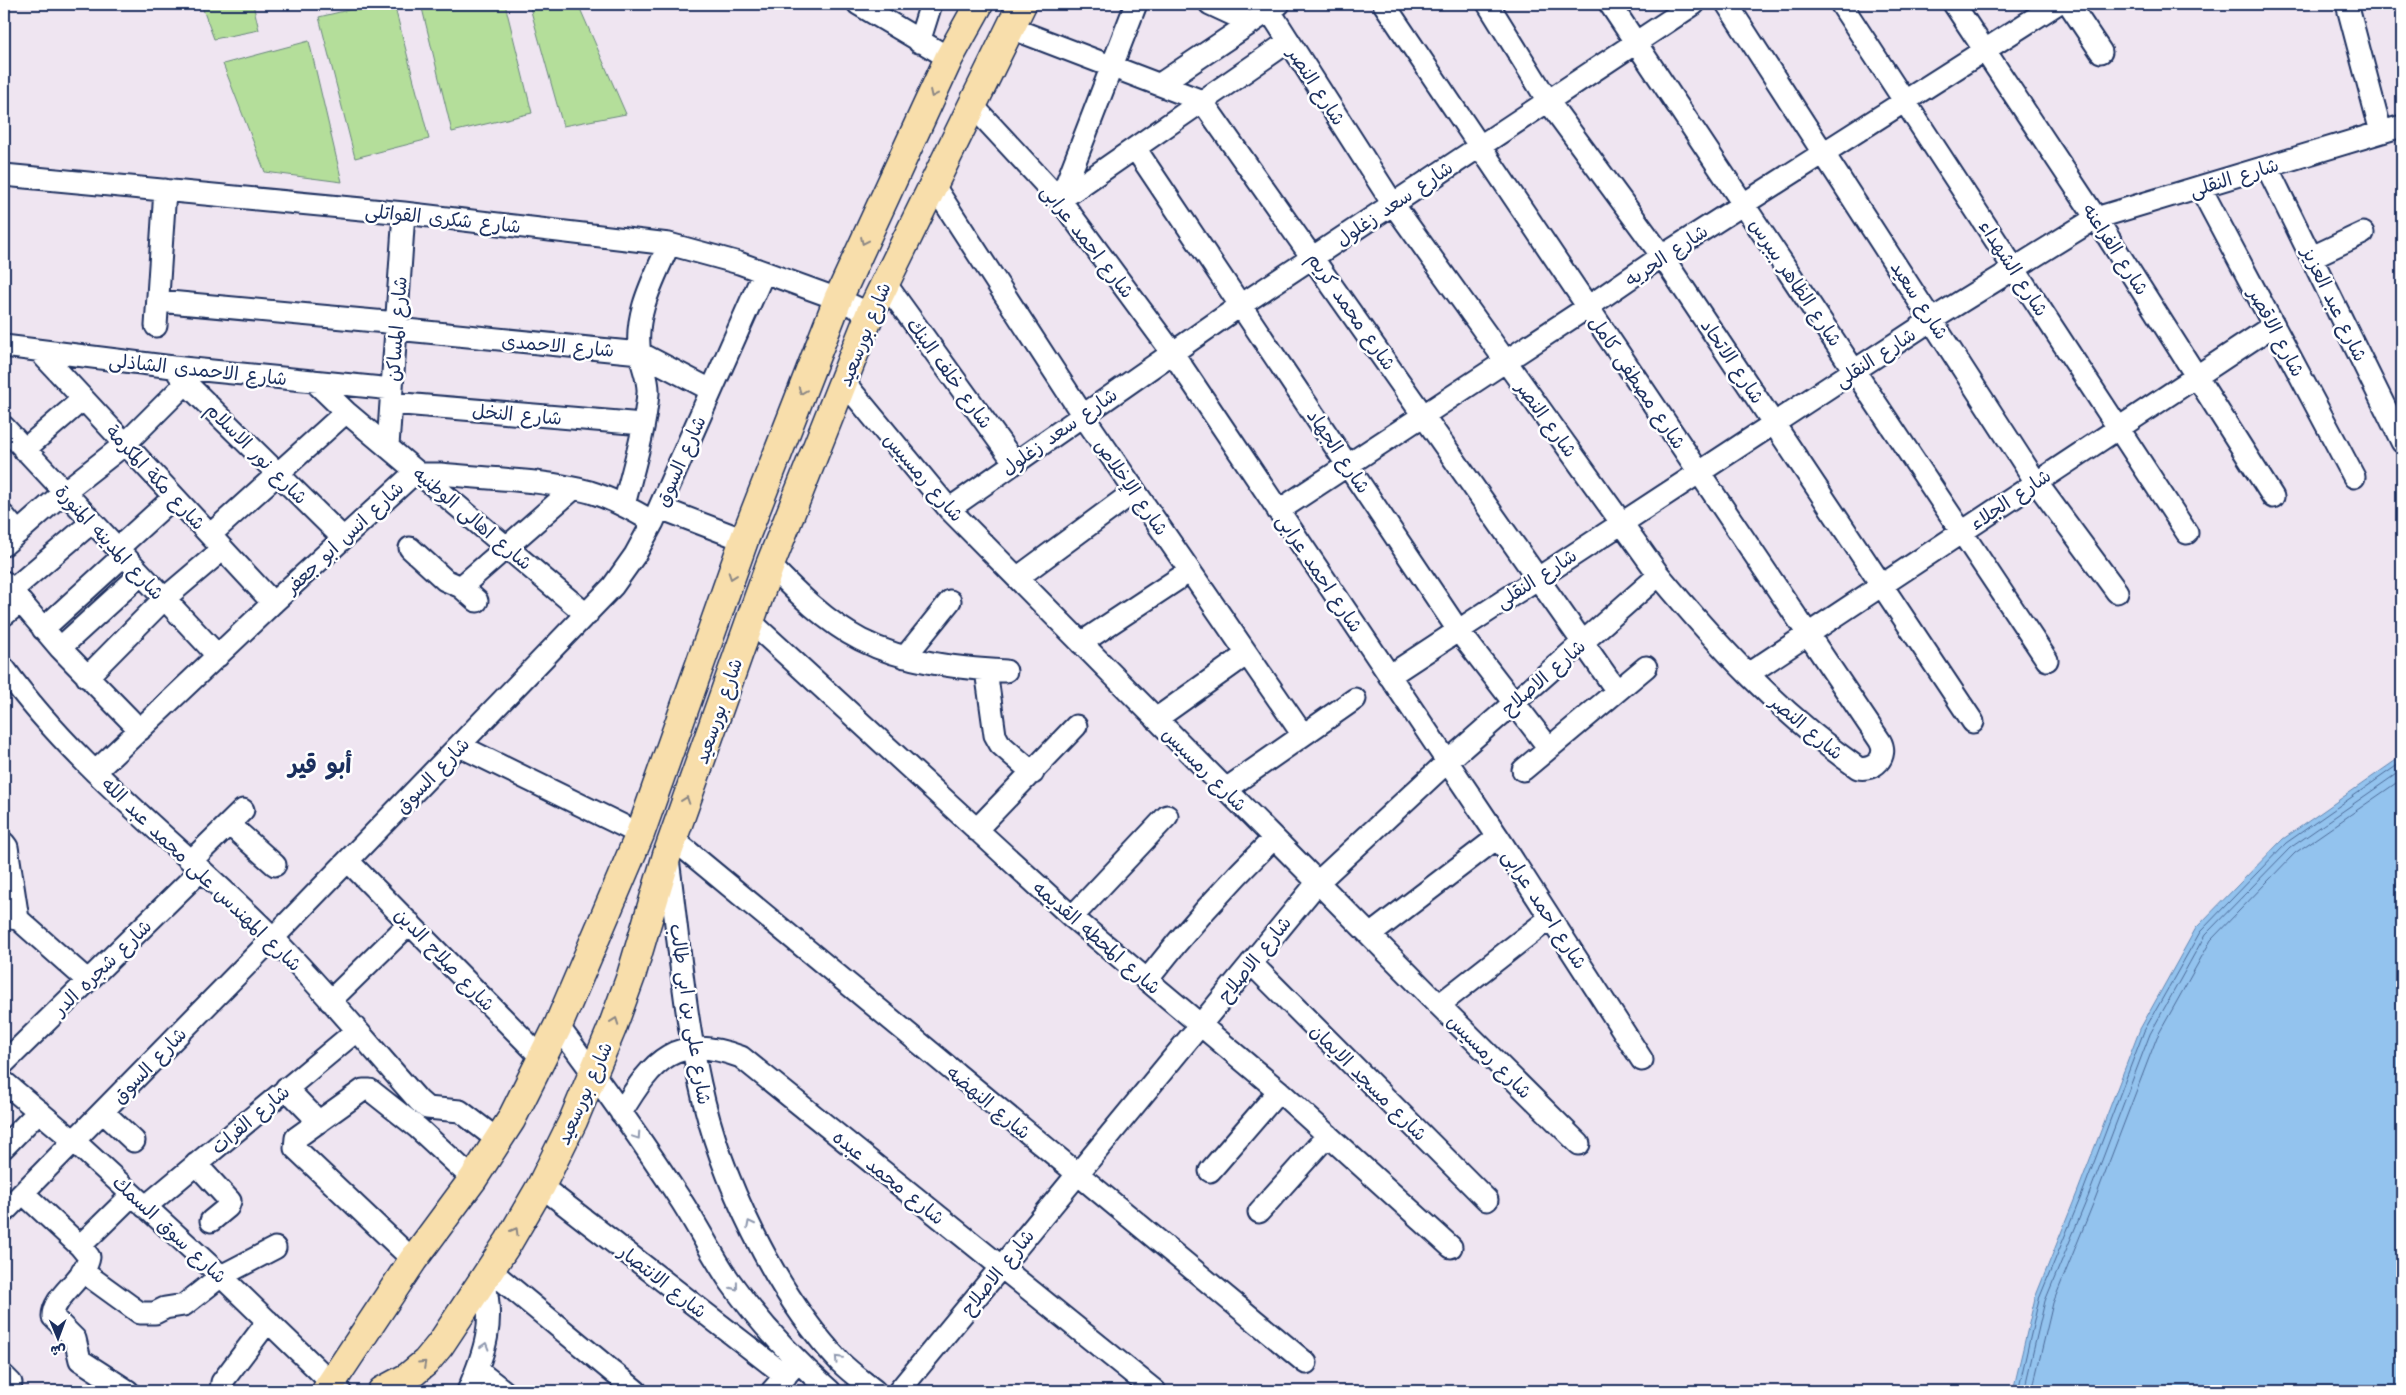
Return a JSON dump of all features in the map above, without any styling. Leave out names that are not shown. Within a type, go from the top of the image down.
[{"type":"main road","name":"شارع بورسعيد","points":[[332,1389],[413,1260],[473,1179],[511,1120],[558,1026],[640,834],[744,540],[838,299],[949,58],[979,4]]},
{"type":"main road","name":"شارع بورسعيد","points":[[382,1391],[408,1377],[426,1362],[487,1275],[541,1186],[594,1073],[631,976],[670,847],[770,565],[870,314],[1022,4]]},
{"type":"street","points":[[858,4],[919,42],[949,58]]},
{"type":"street","points":[[919,42],[931,4]]},
{"type":"street","points":[[1060,200],[1136,4]]},
{"type":"street","points":[[1210,4],[1251,23]]},
{"type":"street","name":"شارع مصطفى كامل","points":[[1384,4],[1880,742],[1884,751],[1879,761]]},
{"type":"street","name":"شارع الاتحاد","points":[[1488,4],[1548,101],[1662,256],[1973,722]]},
{"type":"street","name":"شارع الظاهر بيبرس","points":[[1610,4],[2047,660]]},
{"type":"street","name":"شارع سعد زغلول","points":[[949,509],[1082,414],[1241,305],[1694,4]]},
{"type":"street","name":"شارع سعيد","points":[[1727,4],[2036,482],[2117,592]]},
{"type":"street","name":"شارع الشهداء","points":[[1841,4],[2187,533]]},
{"type":"street","name":"شارع الفراعنه","points":[[1954,4],[2096,218],[2273,497]]},
{"type":"street","name":"شارع الحريه","points":[[1278,511],[1588,307],[1662,256],[2057,4]]},
{"type":"street","points":[[2069,4],[2101,52]]},
{"type":"street","points":[[2347,4],[2381,132]]},
{"type":"street","points":[[1160,84],[1274,7]]},
{"type":"street","name":"شارع النصر","points":[[1274,7],[1289,41],[1393,204],[1659,575],[1704,629],[1805,728],[1858,768],[1868,768],[1879,761]]},
{"type":"street","points":[[1010,28],[1202,101]]},
{"type":"street","points":[[1060,200],[1289,41]]},
{"type":"street","name":"شارع محمد كريم","points":[[1202,101],[1314,256],[1617,691]]},
{"type":"street","name":"شارع احمد عرابى","points":[[972,105],[1060,200],[1172,352],[1498,837],[1642,1060]]},
{"type":"street","name":"شارع النقلى","points":[[1389,676],[1854,370],[2096,218],[2402,126]]},
{"type":"street","name":"شارع الجهاد","points":[[1135,148],[1458,630],[1549,748]]},
{"type":"street","name":"شارع عبد العزيز","points":[[2267,167],[2402,442]]},
{"type":"street","name":"شارع شكرى القواتلى","points":[[4,175],[404,213],[669,244],[739,263],[838,299],[870,314]]},
{"type":"street","name":"شارع الإخلاص","points":[[934,186],[1082,414],[1303,735]]},
{"type":"street","name":"شارع الاقصر","points":[[2200,187],[2354,477]]},
{"type":"street","points":[[156,326],[165,190]]},
{"type":"street","name":"شارع المساكن","points":[[388,446],[404,213]]},
{"type":"street","points":[[2312,257],[2363,233]]},
{"type":"street","points":[[624,505],[643,424],[648,392],[646,370],[640,353],[639,330],[642,308],[669,244]]},
{"type":"street","name":"شارع السوق","points":[[4,1212],[274,938],[613,586],[656,515],[764,272]]},
{"type":"street","name":"شارع خلف البنك","points":[[885,283],[1015,462]]},
{"type":"street","name":"شارع الاحمدى","points":[[158,300],[640,353],[711,390]]},
{"type":"street","name":"شارع الجلاء","points":[[1748,674],[2274,324]]},
{"type":"street","name":"شارع الاحمدى الشاذلى","points":[[4,346],[180,375],[314,382],[392,396]]},
{"type":"street","name":"شارع مكة المكرمة","points":[[39,351],[273,603]]},
{"type":"street","points":[[4,516],[11,539],[64,492],[125,444],[180,375]]},
{"type":"street","name":"شارع نور الاسلام","points":[[180,375],[343,538]]},
{"type":"street","name":"شارع اهالى الوطنيه","points":[[314,382],[346,412],[422,474],[587,615]]},
{"type":"street","name":"شارع رمسيس","points":[[844,382],[949,509],[1438,1005],[1579,1144]]},
{"type":"street","name":"شارع النخل","points":[[392,396],[643,424]]},
{"type":"street","points":[[24,450],[83,399]]},
{"type":"street","points":[[87,677],[164,599],[278,474],[346,412]]},
{"type":"street","name":"شارع المدينه المنورة","points":[[4,427],[218,656]]},
{"type":"street","name":"شارع انس ابو جعفر","points":[[95,772],[273,603],[410,477],[422,474],[536,484],[590,492],[656,515],[744,540]]},
{"type":"street","points":[[461,587],[573,489]]},
{"type":"street","points":[[1017,578],[1135,490]]},
{"type":"street","points":[[43,629],[174,497]]},
{"type":"street","points":[[92,522],[10,597],[140,730]]},
{"type":"street","points":[[410,548],[445,580],[461,587],[476,601]]},
{"type":"street","points":[[770,565],[801,597],[828,619],[861,640],[905,657],[955,668],[996,670],[995,734],[1000,744],[1033,773]]},
{"type":"street","points":[[1081,643],[1190,571]]},
{"type":"street","points":[[60,648],[141,574]]},
{"type":"street","name":"شارع الاصلاح","points":[[899,1391],[1318,882],[1447,762],[1659,575]]},
{"type":"street","points":[[905,657],[950,601]]},
{"type":"street","name":"شارع المحطه القديمه","points":[[750,621],[1072,917],[1279,1091],[1451,1247]]},
{"type":"street","points":[[1156,718],[1247,654]]},
{"type":"street","points":[[1523,770],[1646,667]]},
{"type":"street","name":"شارع المهندس على محمد عبد الله","points":[[4,668],[12,690],[95,772],[274,938],[419,1101],[427,1108],[460,1111],[498,1140]]},
{"type":"street","points":[[1226,789],[1355,699]]},
{"type":"street","points":[[976,830],[1033,773],[1076,726]]},
{"type":"street","points":[[460,746],[640,834]]},
{"type":"street","points":[[1072,917],[1167,816]]},
{"type":"street","name":"شارع شجره الدر","points":[[4,1063],[88,981],[196,865],[236,817],[275,865]]},
{"type":"street","points":[[1370,935],[1498,837]]},
{"type":"street","points":[[1147,980],[1186,930],[1274,838]]},
{"type":"street","points":[[4,843],[7,847],[11,918],[88,981]]},
{"type":"street","name":"شارع على بن ابى طالب","points":[[670,847],[693,1048],[711,1128],[728,1174],[767,1256],[796,1306],[819,1338],[842,1364],[875,1391]]},
{"type":"street","name":"شارع النهضه","points":[[670,847],[1077,1175],[1306,1364]]},
{"type":"street","name":"شارع صلاح الدين","points":[[348,861],[542,1058]]},
{"type":"street","points":[[1438,1005],[1550,918]]},
{"type":"street","points":[[330,1001],[410,923]]},
{"type":"street","name":"شارع مسجد الايمان","points":[[1251,963],[1487,1200]]},
{"type":"street","points":[[558,1026],[594,1073],[682,1202],[729,1279],[775,1338],[785,1376],[830,1391]]},
{"type":"street","name":"شارع الفرات","points":[[80,1246],[138,1201],[196,1164],[356,1031]]},
{"type":"street","name":"شارع محمد عبده","points":[[621,1113],[640,1080],[654,1065],[672,1053],[693,1048],[717,1048],[741,1057],[1155,1391]]},
{"type":"street","name":"شارع سوق السمك","points":[[4,1082],[74,1141],[221,1276],[268,1321],[332,1389]]},
{"type":"street","points":[[286,1088],[319,1122]]},
{"type":"street","points":[[413,1260],[295,1148],[296,1138],[363,1090],[370,1090],[418,1128],[473,1179]]},
{"type":"street","points":[[1210,1171],[1279,1091]]},
{"type":"street","points":[[418,1128],[438,1110]]},
{"type":"street","points":[[4,1147],[39,1111]]},
{"type":"street","points":[[102,1112],[134,1141]]},
{"type":"street","points":[[1259,1212],[1328,1135]]},
{"type":"street","points":[[196,1164],[230,1200],[228,1207],[211,1221]]},
{"type":"street","name":"شارع الانتصار","points":[[541,1186],[785,1376]]},
{"type":"street","points":[[23,1193],[80,1246],[89,1257],[82,1271],[54,1308],[54,1317],[75,1339],[80,1360],[128,1391]]},
{"type":"street","points":[[82,1271],[140,1313],[147,1314],[165,1308],[184,1305],[221,1276],[275,1248]]},
{"type":"street","points":[[468,1391],[487,1340],[490,1310],[487,1275]]},
{"type":"street","points":[[487,1275],[636,1391]]},
{"type":"street","points":[[220,1391],[222,1382],[268,1321]]},
{"type":"street","points":[[477,1370],[504,1391]]},
{"type":"green space","points":[[201,4],[253,4],[259,30],[214,39]]},
{"type":"green space","points":[[373,4],[394,4],[429,139],[355,158],[319,17]]},
{"type":"green space","points":[[421,4],[505,4],[532,113],[452,132]]},
{"type":"green space","points":[[529,4],[578,4],[626,114],[563,126]]},
{"type":"green space","points":[[309,41],[342,182],[265,172],[223,64]]},
{"type":"water","points":[[2402,756],[2402,1391],[2013,1391],[2035,1298],[2140,1029],[2196,928],[2283,839]]},
{"type":"district","name":"أبو قير","points":[[320,765]]}]
